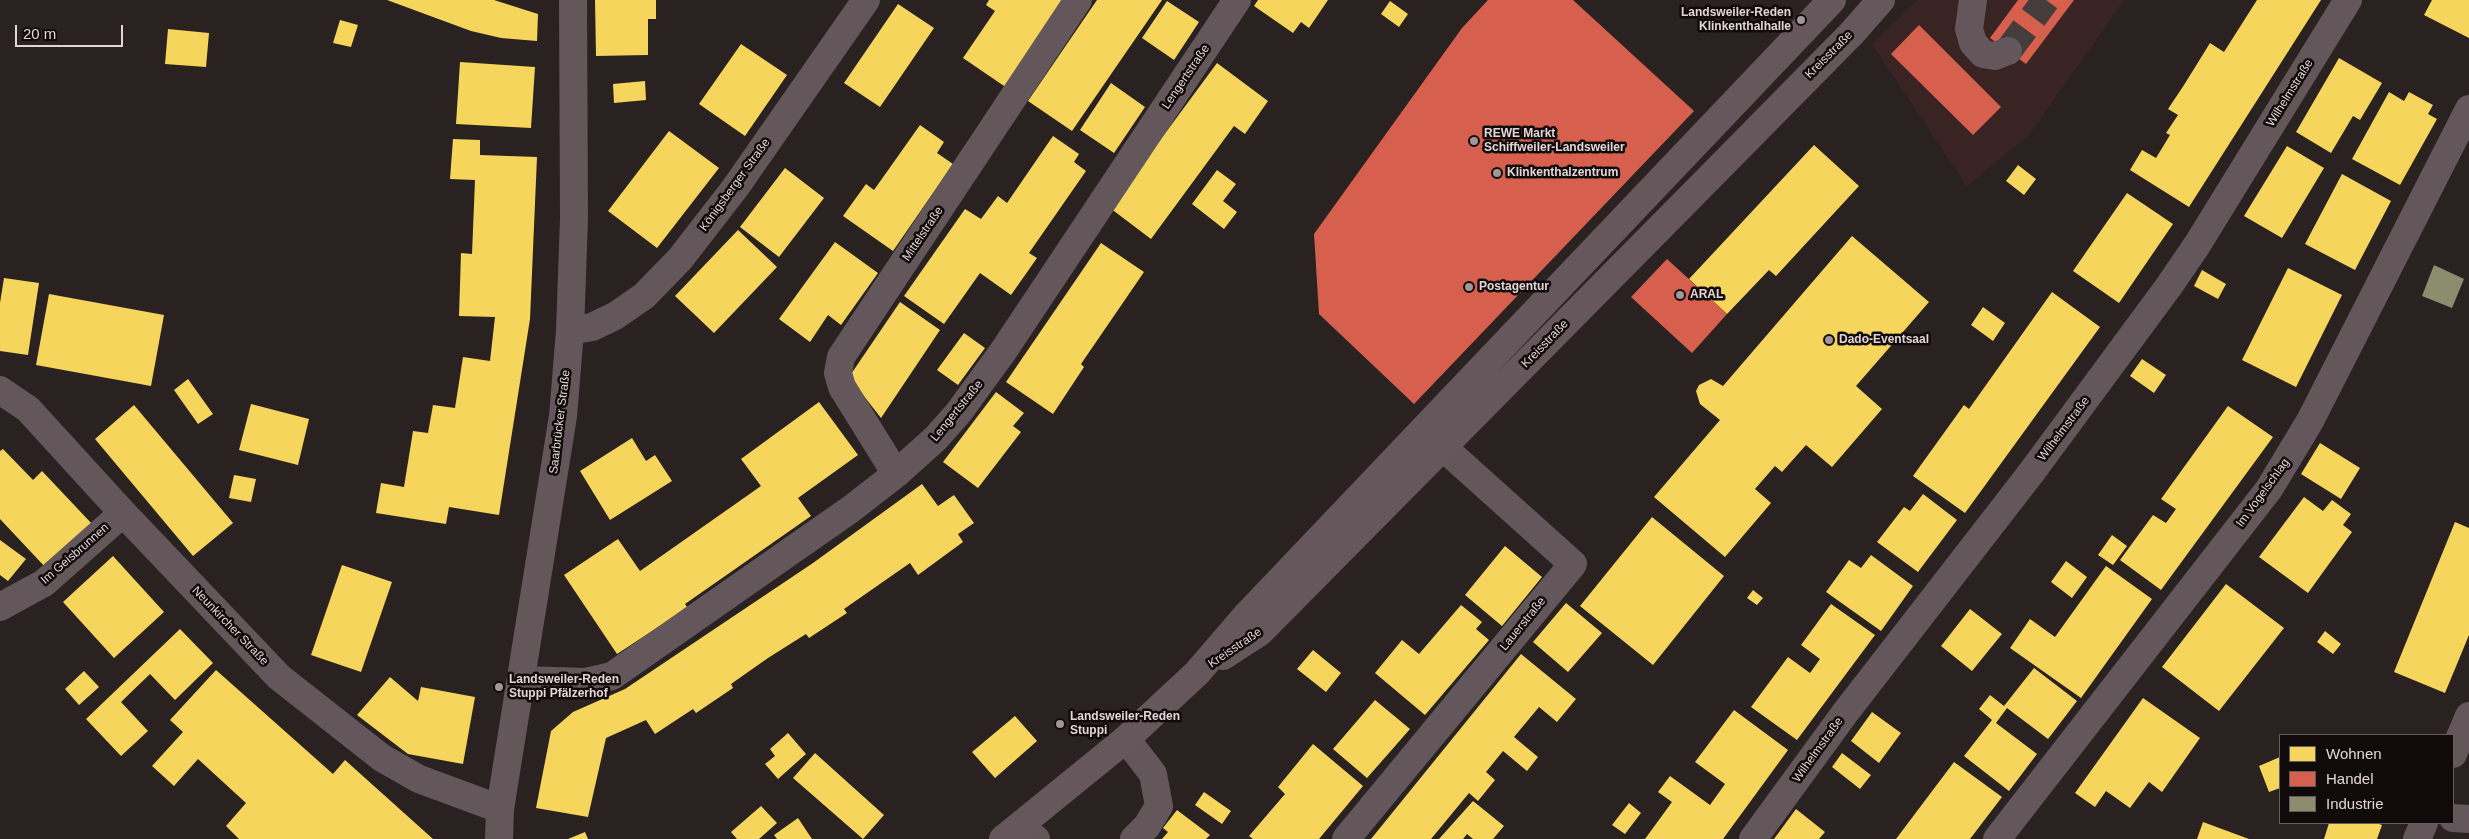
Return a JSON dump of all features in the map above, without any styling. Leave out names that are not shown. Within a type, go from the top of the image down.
[{"type":"main road","name":"Kreisstraße","points":[[1020,835],[1197,673],[1260,632],[1832,0]]},
{"type":"main road","name":"Kreisstraße","points":[[1434,439],[1852,33],[1881,0]]},
{"type":"street","name":"Saarbrücker Straße","points":[[499,839],[500,809],[563,416],[570,331],[574,218],[572,0]]},
{"type":"street","name":"Königsberger Straße","points":[[570,331],[592,327],[615,316],[644,296],[680,259],[735,188],[866,0]]},
{"type":"street","name":"Mittelstraße","points":[[896,474],[842,387],[838,373],[841,357],[1078,0]]},
{"type":"street","name":"Lengertstraße","points":[[522,680],[586,682],[612,676],[850,509],[896,474],[936,438],[959,412],[1004,350],[1237,0]]},
{"type":"street","points":[[1972,0],[1969,29],[1973,43],[1983,54],[1996,56],[2008,51]]},
{"type":"street","name":"Wilhelmstraße","points":[[1753,839],[1845,713],[2031,473],[2164,294],[2197,245],[2348,0]]},
{"type":"street","name":"Im Vogelschlag","points":[[1997,839],[2269,489],[2310,421],[2469,109]]},
{"type":"street","name":"Neunkircher Straße","points":[[0,390],[28,408],[123,514],[279,677],[337,725],[382,758],[419,779],[500,809]]},
{"type":"street","name":"Lauerstraße","points":[[1346,839],[1573,564],[1434,439]]},
{"type":"street","name":"Im Geisbrunnen","points":[[0,607],[44,583],[123,514]]},
{"type":"street","points":[[2454,752],[2469,716]]},
{"type":"street","points":[[1126,739],[1153,774],[1159,806],[1147,826],[1134,839]]},
{"type":"street","points":[[2454,818],[2469,819]]},
{"type":"street","points":[[2416,839],[2424,824]]},
{"type":"shaded area","points":[[1918,0],[2124,0],[2029,135],[1967,186],[1872,44]]},
{"type":"building: Wohnen","points":[[387,0],[494,0],[538,14],[537,41],[501,38],[471,31]]},
{"type":"building: Wohnen","points":[[595,0],[656,0],[656,19],[648,19],[648,55],[596,56]]},
{"type":"building: Wohnen","points":[[989,0],[1066,0],[1007,88],[963,58],[995,11],[986,5]]},
{"type":"building: Wohnen","points":[[1097,0],[1162,0],[1072,131],[1028,101]]},
{"type":"building: Wohnen","points":[[1258,0],[1328,0],[1309,28],[1301,22],[1293,33],[1254,6]]},
{"type":"building: Wohnen","points":[[2257,0],[2321,0],[2189,207],[2130,170],[2142,150],[2156,158],[2170,135],[2166,133],[2178,115],[2168,109],[2210,43],[2224,52]]},
{"type":"building: Wohnen","points":[[2432,0],[2469,0],[2469,38],[2424,15]]},
{"type":"building: Wohnen","points":[[1167,1],[1199,22],[1174,60],[1142,38]]},
{"type":"building: Wohnen","points":[[1390,1],[1408,14],[1399,27],[1381,14]]},
{"type":"building: Wohnen","points":[[898,4],[934,28],[880,107],[844,83]]},
{"type":"building: Wohnen","points":[[340,20],[358,25],[351,47],[333,43]]},
{"type":"building: Wohnen","points":[[168,29],[209,33],[206,67],[165,64]]},
{"type":"building: Wohnen","points":[[741,44],[787,75],[745,136],[699,104]]},
{"type":"building: Wohnen","points":[[2339,58],[2382,83],[2360,120],[2353,116],[2331,153],[2296,132]]},
{"type":"building: Wohnen","points":[[460,62],[535,67],[531,128],[456,124]]},
{"type":"building: Wohnen","points":[[1217,63],[1268,101],[1245,134],[1234,126],[1151,239],[1110,208]]},
{"type":"building: Wohnen","points":[[645,81],[646,100],[614,103],[613,84]]},
{"type":"building: Wohnen","points":[[1111,83],[1145,107],[1114,153],[1080,130]]},
{"type":"building: Wohnen","points":[[2389,92],[2404,101],[2409,92],[2433,105],[2428,114],[2437,119],[2400,185],[2352,159]]},
{"type":"building: Wohnen","points":[[920,125],[944,142],[937,153],[953,164],[893,251],[843,216],[866,184],[874,190]]},
{"type":"building: Wohnen","points":[[669,131],[719,168],[657,248],[608,211]]},
{"type":"building: Wohnen","points":[[1053,136],[1079,154],[1074,162],[1086,171],[1029,253],[1037,258],[1011,295],[980,273],[944,324],[904,296],[965,209],[981,219],[998,196],[1007,203]]},
{"type":"building: Wohnen","points":[[453,139],[480,140],[480,155],[537,157],[530,319],[499,515],[449,507],[446,524],[376,513],[381,483],[404,487],[413,431],[428,433],[433,405],[455,408],[463,357],[490,361],[495,317],[459,316],[461,253],[472,254],[475,180],[450,179]]},
{"type":"building: Wohnen","points":[[1814,145],[1859,186],[1776,276],[1769,270],[1727,314],[1689,279]]},
{"type":"building: Wohnen","points":[[2287,146],[2324,168],[2282,238],[2244,216]]},
{"type":"building: Wohnen","points":[[2018,165],[2036,179],[2024,195],[2006,181]]},
{"type":"building: Wohnen","points":[[785,168],[824,198],[779,257],[740,227]]},
{"type":"building: Wohnen","points":[[1217,170],[1236,184],[1223,201],[1237,212],[1224,229],[1192,204]]},
{"type":"building: Wohnen","points":[[2342,174],[2391,201],[2355,270],[2305,244]]},
{"type":"building: Wohnen","points":[[2127,193],[2173,224],[2119,303],[2073,271]]},
{"type":"building: Wohnen","points":[[738,230],[777,267],[714,333],[675,296]]},
{"type":"building: Wohnen","name":"Dado-Eventsaal","points":[[1852,236],[1929,302],[1856,386],[1882,409],[1832,467],[1806,445],[1782,472],[1775,466],[1755,489],[1771,503],[1725,557],[1654,497],[1720,420],[1700,404],[1696,391],[1699,385],[1711,379],[1723,386]]},
{"type":"building: Wohnen","points":[[835,242],[878,273],[841,325],[828,315],[810,342],[779,319]]},
{"type":"building: Wohnen","points":[[1101,243],[1144,272],[1081,364],[1084,367],[1053,414],[1006,382]]},
{"type":"building: Wohnen","points":[[2288,268],[2342,295],[2296,387],[2242,360]]},
{"type":"building: Wohnen","points":[[2202,270],[2226,284],[2218,299],[2194,286]]},
{"type":"building: Wohnen","points":[[4,278],[39,283],[28,355],[0,351],[0,303]]},
{"type":"building: Wohnen","points":[[2052,292],[2100,327],[1965,513],[1913,476],[1964,405],[1969,409]]},
{"type":"building: Wohnen","points":[[49,294],[164,315],[151,386],[36,365]]},
{"type":"building: Wohnen","points":[[900,302],[940,330],[881,418],[849,377]]},
{"type":"building: Wohnen","points":[[1983,307],[2005,323],[1993,341],[1971,325]]},
{"type":"building: Wohnen","points":[[964,333],[985,348],[958,385],[937,370]]},
{"type":"building: Wohnen","points":[[2142,359],[2166,375],[2154,393],[2130,376]]},
{"type":"building: Wohnen","points":[[188,379],[213,414],[198,424],[174,390]]},
{"type":"building: Wohnen","points":[[996,392],[1024,413],[1013,426],[1021,432],[978,488],[943,462]]},
{"type":"building: Wohnen","points":[[819,402],[858,455],[798,498],[811,516],[685,604],[687,607],[672,618],[617,654],[564,575],[618,539],[640,571],[761,486],[741,459]]},
{"type":"building: Wohnen","points":[[251,404],[309,419],[298,465],[239,450]]},
{"type":"building: Wohnen","points":[[134,405],[233,523],[193,556],[95,439]]},
{"type":"building: Wohnen","points":[[2228,406],[2273,437],[2161,590],[2120,560],[2153,515],[2166,523],[2176,509],[2161,499]]},
{"type":"building: Wohnen","points":[[632,438],[646,461],[655,455],[672,481],[610,520],[580,471]]},
{"type":"building: Wohnen","points":[[2320,443],[2360,468],[2341,499],[2301,474]]},
{"type":"building: Wohnen","points":[[3,449],[33,480],[42,471],[93,525],[47,569],[0,519],[0,451]]},
{"type":"building: Wohnen","points":[[234,475],[256,479],[251,502],[229,498]]},
{"type":"building: Wohnen","points":[[922,484],[938,506],[954,495],[974,523],[958,534],[963,542],[918,575],[910,563],[844,609],[847,613],[809,638],[806,634],[768,658],[731,684],[733,688],[696,713],[693,709],[655,734],[646,720],[606,738],[588,817],[536,808],[551,731],[573,712],[625,689],[813,563]]},
{"type":"building: Wohnen","points":[[1923,494],[1957,520],[1918,572],[1877,542],[1904,507],[1910,511]]},
{"type":"building: Wohnen","points":[[2304,497],[2323,511],[2332,500],[2351,514],[2343,525],[2352,532],[2308,593],[2259,557]]},
{"type":"building: Wohnen","points":[[1652,517],[1724,576],[1653,665],[1580,606]]},
{"type":"building: Wohnen","points":[[2455,522],[2469,528],[2469,635],[2445,693],[2394,672]]},
{"type":"building: Wohnen","points":[[2112,535],[2127,546],[2113,565],[2098,555]]},
{"type":"building: Wohnen","points":[[0,540],[26,559],[8,581],[0,575]]},
{"type":"building: Wohnen","points":[[1505,546],[1542,577],[1502,626],[1465,595]]},
{"type":"building: Wohnen","points":[[1871,555],[1913,586],[1881,631],[1826,592],[1849,560],[1861,568]]},
{"type":"building: Wohnen","points":[[113,556],[164,612],[114,658],[63,602]]},
{"type":"building: Wohnen","points":[[2066,561],[2087,577],[2072,598],[2051,582]]},
{"type":"building: Wohnen","points":[[342,565],[392,582],[361,672],[311,655]]},
{"type":"building: Wohnen","points":[[2106,566],[2152,599],[2081,698],[2010,648],[2030,619],[2055,637]]},
{"type":"building: Wohnen","points":[[2226,584],[2284,628],[2219,711],[2162,667]]},
{"type":"building: Wohnen","points":[[1753,590],[1763,598],[1757,605],[1747,598]]},
{"type":"building: Wohnen","points":[[1566,603],[1602,633],[1568,672],[1533,642]]},
{"type":"building: Wohnen","points":[[1831,604],[1875,635],[1797,740],[1751,707],[1788,657],[1810,673],[1820,659],[1801,645]]},
{"type":"building: Wohnen","points":[[1461,605],[1482,622],[1476,629],[1489,640],[1425,715],[1375,673],[1402,640],[1419,654]]},
{"type":"building: Wohnen","points":[[1970,609],[2002,634],[1972,671],[1941,646]]},
{"type":"building: Wohnen","points":[[180,629],[213,663],[175,700],[150,674],[121,702],[148,731],[121,756],[86,719]]},
{"type":"building: Wohnen","points":[[2325,631],[2341,644],[2333,654],[2317,642]]},
{"type":"building: Wohnen","points":[[1313,650],[1341,673],[1326,692],[1297,669]]},
{"type":"building: Wohnen","points":[[1521,654],[1576,699],[1557,722],[1539,707],[1514,737],[1538,757],[1527,771],[1503,751],[1486,772],[1495,780],[1478,801],[1469,793],[1431,839],[1371,839]]},
{"type":"building: Wohnen","points":[[2034,668],[2077,701],[2048,739],[2007,708],[1996,723],[2037,754],[2009,791],[1964,756],[1992,720],[1979,709],[1990,695],[2004,706]]},
{"type":"building: Wohnen","points":[[216,670],[333,774],[345,760],[433,839],[239,839],[226,826],[246,803],[198,759],[174,786],[152,766],[183,732],[170,720]]},
{"type":"building: Wohnen","points":[[84,671],[99,687],[79,705],[65,689]]},
{"type":"building: Wohnen","points":[[390,677],[418,701],[421,687],[475,697],[463,764],[408,754],[357,715]]},
{"type":"building: Wohnen","points":[[2143,698],[2200,738],[2162,792],[2149,782],[2130,808],[2106,791],[2095,807],[2075,793]]},
{"type":"building: Wohnen","points":[[1375,700],[1410,729],[1367,778],[1333,749]]},
{"type":"building: Wohnen","points":[[1734,710],[1788,750],[1723,839],[1645,839],[1672,802],[1658,792],[1670,776],[1710,805],[1725,784],[1695,762]]},
{"type":"building: Wohnen","points":[[1872,712],[1901,733],[1879,763],[1851,741]]},
{"type":"building: Wohnen","points":[[1015,716],[1037,741],[995,778],[972,752]]},
{"type":"building: Wohnen","points":[[788,733],[806,754],[778,779],[765,764],[775,756],[770,749]]},
{"type":"building: Wohnen","points":[[1313,744],[1363,786],[1319,839],[1253,839],[1249,836],[1285,794],[1278,787]]},
{"type":"building: Wohnen","points":[[815,753],[884,815],[863,839],[793,778]]},
{"type":"building: Wohnen","points":[[1842,753],[1871,775],[1860,789],[1832,767]]},
{"type":"building: Wohnen","points":[[2279,757],[2279,788],[2269,792],[2259,766]]},
{"type":"building: Wohnen","points":[[1954,762],[2002,797],[1970,839],[1896,839]]},
{"type":"building: Wohnen","points":[[1204,792],[1231,811],[1222,824],[1195,805]]},
{"type":"building: Wohnen","points":[[1473,801],[1504,826],[1493,839],[1473,839],[1467,834],[1463,839],[1439,839]]},
{"type":"building: Wohnen","points":[[1629,803],[1641,813],[1625,834],[1612,825]]},
{"type":"building: Wohnen","points":[[761,806],[777,823],[759,839],[737,839],[731,832]]},
{"type":"building: Wohnen","points":[[1796,809],[1825,832],[1819,839],[1774,839]]},
{"type":"building: Wohnen","points":[[1177,810],[1210,835],[1206,839],[1162,839],[1168,832],[1163,828]]},
{"type":"building: Wohnen","points":[[798,818],[812,839],[777,839],[774,835]]},
{"type":"building: Wohnen","points":[[2203,822],[2249,839],[2197,839]]},
{"type":"building: Wohnen","points":[[2329,824],[2382,825],[2377,839],[2324,839]]},
{"type":"building: Wohnen","points":[[585,832],[588,839],[568,839]]},
{"type":"building: Handel","name":"Klinkenthalzentrum","points":[[1488,0],[1573,0],[1694,111],[1414,404],[1319,314],[1314,234],[1462,28]]},
{"type":"building: Handel","points":[[2018,0],[2074,0],[2026,64],[1990,38]]},
{"type":"building: Handel","points":[[1919,25],[2001,107],[1973,135],[1891,54]]},
{"type":"building: Handel","points":[[1667,259],[1727,314],[1692,353],[1631,297]]},
{"type":"building: Industrie","points":[[2434,265],[2464,279],[2452,308],[2422,296]]},
{"type":"tunnel","points":[[2008,51],[2046,0]]},
{"type":"place","name":"Landsweiler-Reden Klinkenthalhalle","points":[[1801,20]]},
{"type":"place","name":"REWE Markt Schiffweiler-Landsweiler","points":[[1474,141]]},
{"type":"place","name":"Klinkenthalzentrum","points":[[1497,173]]},
{"type":"place","name":"Postagentur","points":[[1469,287]]},
{"type":"place","name":"ARAL","points":[[1680,295]]},
{"type":"place","name":"Dado-Eventsaal","points":[[1829,340]]},
{"type":"place","name":"Landsweiler-Reden Stuppi Pfälzerhof","points":[[499,687]]},
{"type":"place","name":"Landsweiler-Reden Stuppi","points":[[1060,724]]}]
